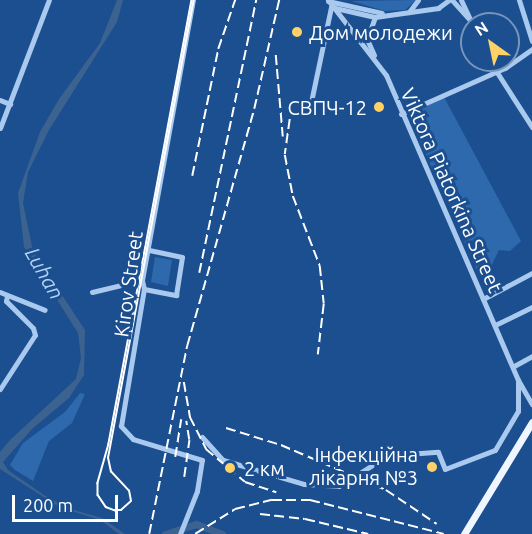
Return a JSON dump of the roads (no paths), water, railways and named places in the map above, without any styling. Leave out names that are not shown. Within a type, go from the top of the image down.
[{"type":"main road","points":[[464,534],[532,422]]},
{"type":"street","points":[[0,128],[49,0]]},
{"type":"street","name":"Kirov Street","points":[[180,534],[197,491],[202,460],[133,439],[121,426],[144,289],[142,280],[193,0]]},
{"type":"street","points":[[328,0],[384,14]]},
{"type":"street","name":"Viktora Piatorkina Street","points":[[328,0],[353,34],[378,61],[514,366],[518,380],[532,404]]},
{"type":"street","points":[[407,13],[418,0]]},
{"type":"street","points":[[438,8],[439,0]]},
{"type":"street","points":[[311,102],[331,7],[375,17],[438,8],[451,0],[462,12]]},
{"type":"street","points":[[519,0],[532,41]]},
{"type":"street","points":[[353,34],[364,35],[375,17]]},
{"type":"street","points":[[368,29],[369,45],[378,61]]},
{"type":"street","points":[[401,114],[495,72],[532,127]]},
{"type":"street","points":[[0,100],[10,104]]},
{"type":"street","points":[[144,289],[176,295],[182,257],[148,250]]},
{"type":"street","points":[[483,299],[532,273]]},
{"type":"street","points":[[92,292],[142,280]]},
{"type":"street","points":[[0,292],[45,310]]},
{"type":"street","points":[[0,389],[35,335],[33,328],[6,302],[7,296]]},
{"type":"street","points":[[495,325],[532,307]]},
{"type":"street","points":[[514,366],[532,356]]},
{"type":"street","points":[[202,437],[224,460],[304,484],[339,486],[382,459],[407,454],[438,452],[445,469],[495,450],[518,411],[518,380]]},
{"type":"water","name":"Luhan","points":[[117,0],[123,0],[117,22],[49,130],[28,172],[23,203],[33,251],[85,330],[84,375],[69,398],[32,429],[3,462],[8,470],[44,495],[70,509],[102,518],[125,534],[119,534],[100,520],[59,507],[0,469],[0,452],[10,440],[76,379],[81,358],[78,333],[24,247],[18,193],[40,132],[59,99],[100,43]]},
{"type":"waterway","points":[[165,534],[196,524],[222,534]]},
{"type":"tram line","points":[[192,0],[109,444],[98,483],[98,495],[106,507],[114,510],[121,510],[131,501],[129,491],[111,472],[108,458],[194,0]]},
{"type":"railway","points":[[192,176],[218,49],[235,0]]},
{"type":"railway","points":[[199,273],[256,0]]},
{"type":"railway","points":[[149,534],[187,346],[254,109],[279,0]]},
{"type":"railway","points":[[276,55],[283,137]]},
{"type":"railway","points":[[292,105],[285,155],[293,196],[320,266],[324,304],[318,355]]},
{"type":"railway","points":[[184,382],[190,417],[206,449],[245,482],[276,492]]},
{"type":"railway","points":[[175,457],[181,419]]},
{"type":"railway","points":[[184,477],[189,440],[186,421]]},
{"type":"railway","points":[[226,428],[281,445],[386,490],[437,524]]},
{"type":"railway","points":[[195,534],[235,509],[272,500],[310,500],[444,534]]},
{"type":"railway","points":[[260,514],[305,519],[368,534]]},
{"type":"place","name":"Дом молодежи","points":[[297,32]]},
{"type":"place","name":"СВПЧ-12","points":[[379,107]]},
{"type":"place","name":"Інфекційна лікарня №3","points":[[432,467]]},
{"type":"place","name":"2 км","points":[[230,468]]}]
